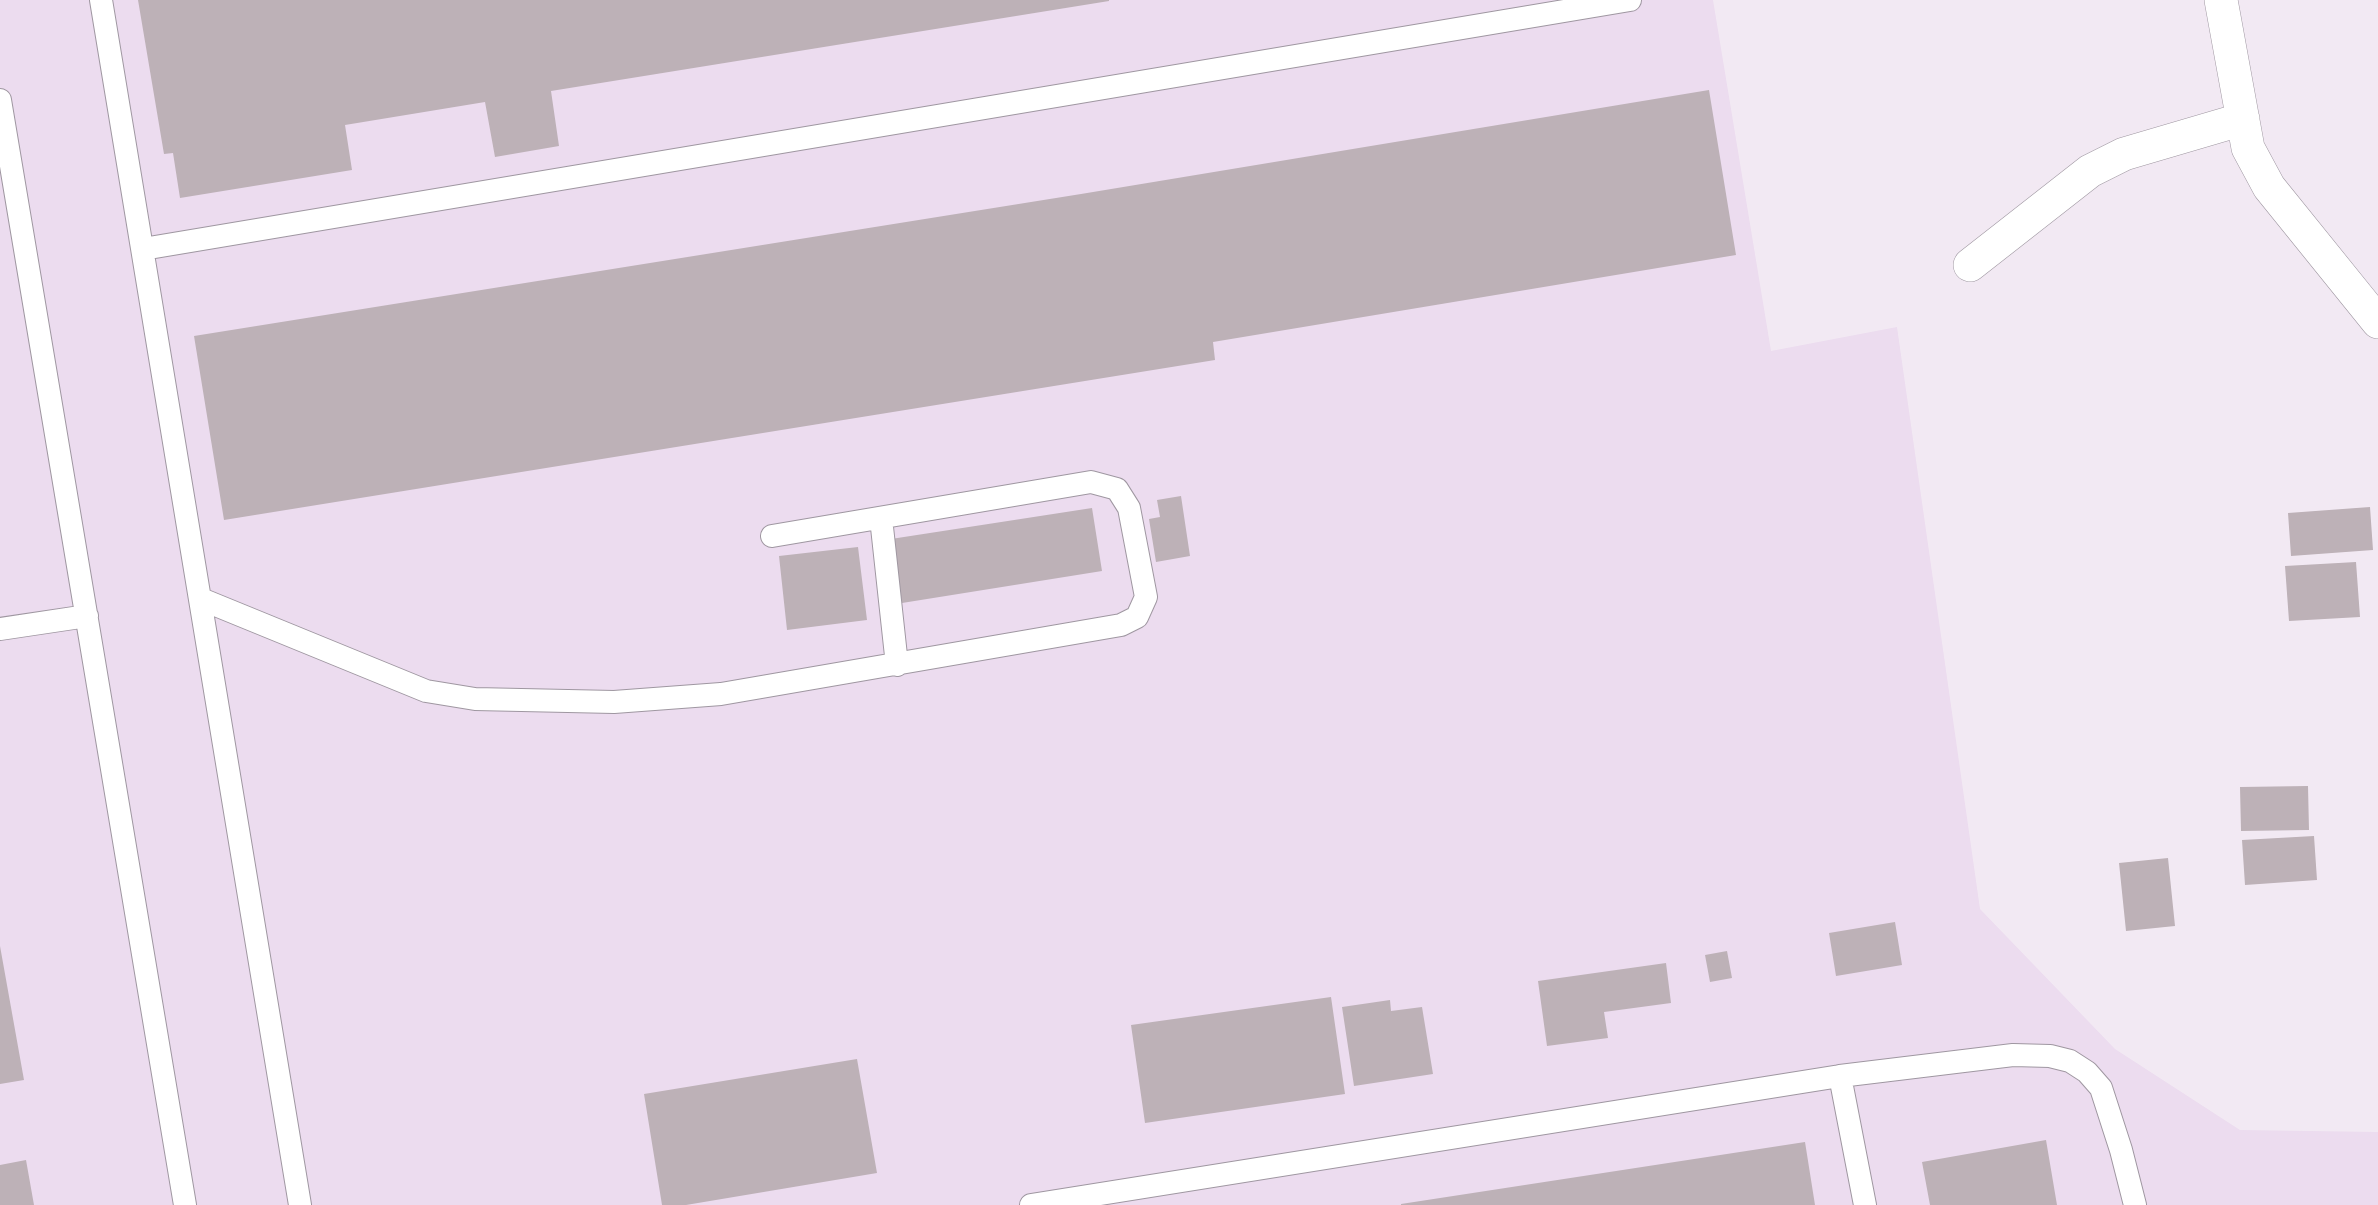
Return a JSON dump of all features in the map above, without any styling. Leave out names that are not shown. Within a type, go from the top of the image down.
[{"type":"street","points":[[2221,0],[2248,148],[2269,187],[2378,322]]},
{"type":"street","points":[[1970,266],[2090,171],[2124,154],[2243,119]]},
{"type":"lane","points":[[101,0],[300,1205]]},
{"type":"lane","points":[[142,249],[1630,0]]},
{"type":"lane","points":[[0,100],[185,1205]]},
{"type":"lane","points":[[201,599],[426,692],[475,699],[614,702],[722,694],[1121,625],[1137,617],[1146,597],[1129,508],[1117,489],[1091,482],[772,536]]},
{"type":"lane","points":[[881,518],[897,665]]},
{"type":"lane","points":[[0,629],[87,616]]},
{"type":"lane","points":[[1031,1205],[1840,1076],[2013,1055],[2050,1056],[2070,1061],[2086,1071],[2101,1088],[2121,1150],[2135,1205]]},
{"type":"lane","points":[[1840,1076],[1865,1205]]},
{"type":"shaded area","points":[[0,0],[1713,0],[1771,351],[1897,327],[1980,909],[2115,1049],[2240,1130],[2378,1132],[2378,1205],[0,1205]]},
{"type":"building","points":[[138,0],[1109,1],[551,91],[559,146],[495,157],[485,102],[345,125],[352,170],[180,198],[173,153],[164,154]]},
{"type":"building","points":[[1709,90],[1736,255],[1213,342],[1215,360],[224,520],[194,336],[1081,194]]},
{"type":"building","points":[[1181,496],[1190,556],[1156,562],[1149,519],[1160,517],[1157,500]]},
{"type":"building","points":[[2370,507],[2373,550],[2291,556],[2288,513]]},
{"type":"building","points":[[1092,508],[1102,571],[902,603],[891,539]]},
{"type":"building","points":[[858,547],[867,620],[787,630],[779,556]]},
{"type":"building","points":[[2356,562],[2360,617],[2289,621],[2285,566]]},
{"type":"building","points":[[2308,786],[2309,830],[2241,831],[2240,787]]},
{"type":"building","points":[[2314,836],[2317,880],[2245,885],[2242,840]]},
{"type":"building","points":[[2168,858],[2175,926],[2126,931],[2119,863]]},
{"type":"building","points":[[1895,922],[1902,965],[1836,976],[1829,933]]},
{"type":"building","points":[[0,946],[24,1080],[0,1084]]},
{"type":"building","points":[[1727,951],[1732,978],[1710,982],[1705,955]]},
{"type":"building","points":[[1666,963],[1671,1003],[1604,1012],[1608,1038],[1547,1046],[1538,981]]},
{"type":"building","points":[[1331,997],[1345,1094],[1145,1123],[1131,1025]]},
{"type":"building","points":[[1390,1000],[1391,1011],[1422,1007],[1433,1074],[1354,1086],[1342,1007]]},
{"type":"building","points":[[857,1059],[877,1173],[686,1205],[662,1205],[644,1094]]},
{"type":"building","points":[[2046,1140],[2057,1205],[1930,1205],[1922,1162]]},
{"type":"building","points":[[1805,1142],[1815,1205],[1401,1205],[1401,1204]]},
{"type":"building","points":[[26,1160],[34,1205],[0,1205],[0,1165]]}]
